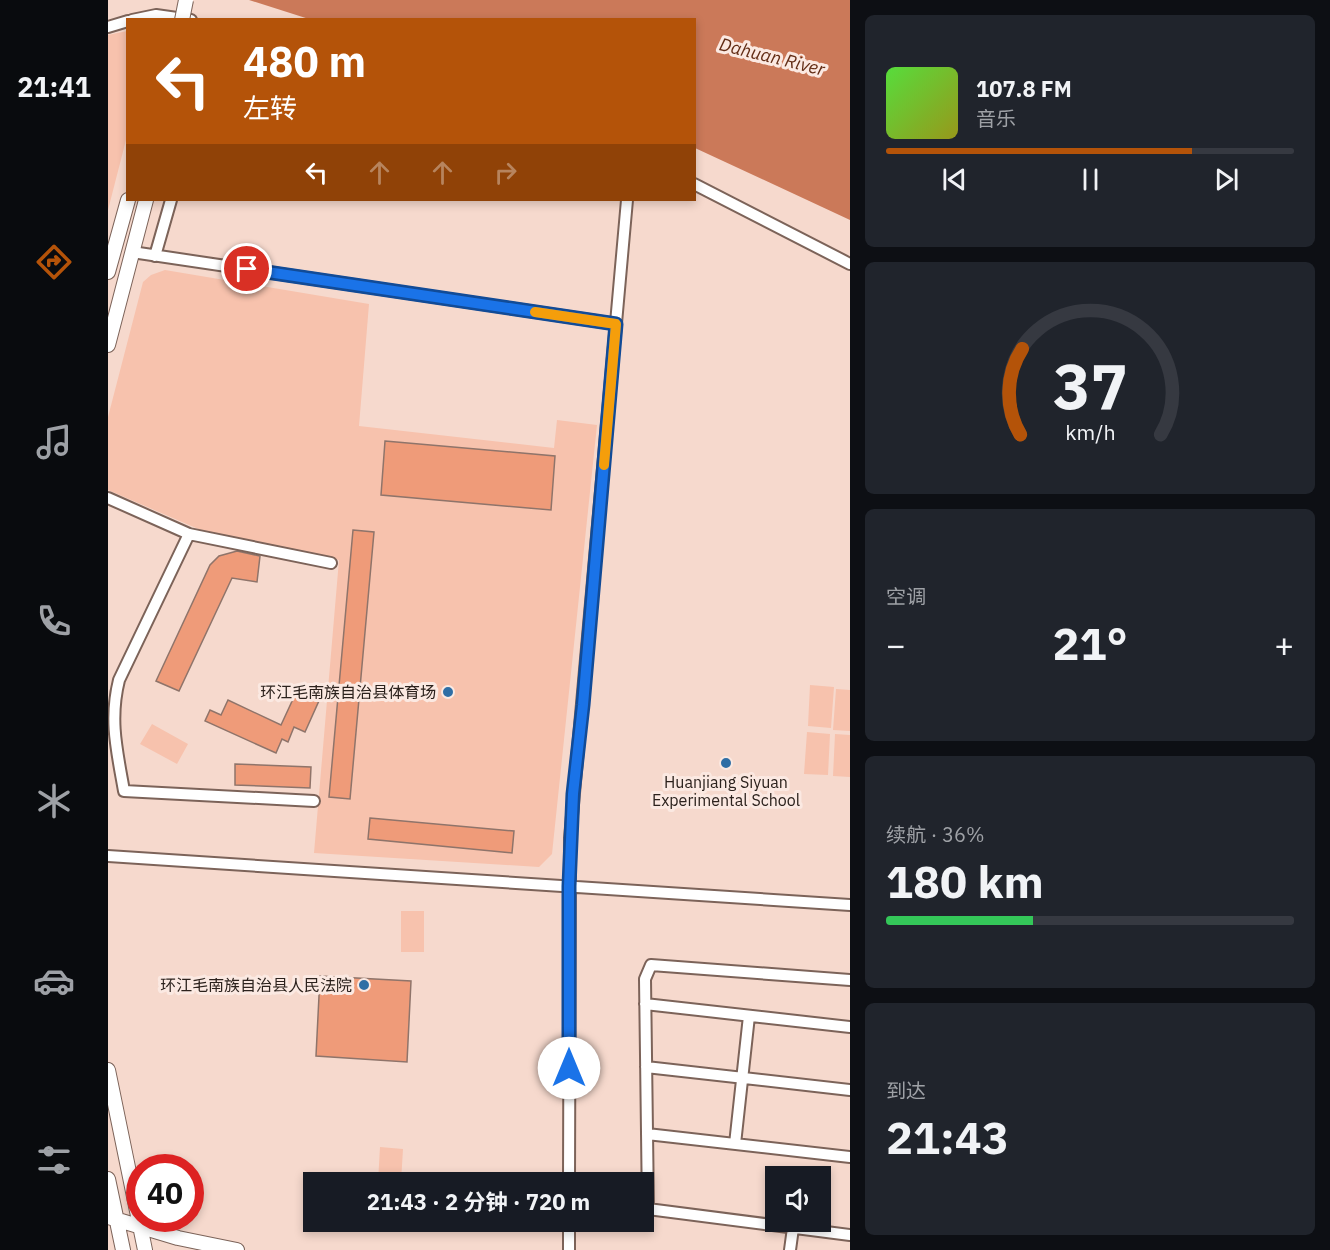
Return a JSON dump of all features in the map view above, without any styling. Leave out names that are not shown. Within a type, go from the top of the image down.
[{"type":"main road","points":[[182,18],[186,0]]},
{"type":"main road","points":[[108,272],[128,201]]},
{"type":"main road","points":[[108,345],[146,201]]},
{"type":"main road","points":[[108,1070],[126,1158]]},
{"type":"main road","points":[[108,1179],[112,1218],[123,1250]]},
{"type":"main road","points":[[141,1232],[145,1250]]},
{"type":"main road","points":[[161,1232],[237,1250]]},
{"type":"street","points":[[146,18],[166,15],[181,18]]},
{"type":"street","points":[[108,27],[126,22]]},
{"type":"street","points":[[696,184],[850,264]]},
{"type":"street","points":[[154,256],[171,201]]},
{"type":"street","points":[[569,1172],[569,886],[573,794],[583,705],[627,201]]},
{"type":"street","points":[[132,252],[616,324]]},
{"type":"street","points":[[108,498],[189,534],[331,563]]},
{"type":"street","points":[[189,534],[119,680],[112,725],[114,764],[124,791],[314,801]]},
{"type":"street","points":[[108,856],[850,905]]},
{"type":"street","points":[[765,1224],[648,1209],[645,979],[651,965],[850,980]]},
{"type":"street","points":[[645,1004],[850,1027]]},
{"type":"street","points":[[735,1144],[748,1016]]},
{"type":"street","points":[[646,1067],[850,1090]]},
{"type":"street","points":[[647,1134],[850,1157]]},
{"type":"street","points":[[569,1232],[569,1250]]},
{"type":"street","points":[[790,1250],[792,1232]]},
{"type":"street","points":[[826,1232],[850,1235]]},
{"type":"shaded area","points":[[126,31],[126,140],[108,210],[108,35]]},
{"type":"shaded area","name":"环江毛南族自治县体育场","points":[[165,270],[369,304],[359,426],[554,448],[557,420],[597,425],[552,854],[539,867],[314,853],[339,560],[203,531],[108,490],[108,417],[143,282],[151,275]]},
{"type":"shaded area","points":[[810,685],[834,687],[831,728],[808,726]]},
{"type":"shaded area","points":[[836,689],[850,690],[850,731],[833,730]]},
{"type":"shaded area","points":[[152,724],[188,744],[177,764],[140,744]]},
{"type":"shaded area","points":[[807,732],[830,734],[828,775],[804,774]]},
{"type":"shaded area","points":[[835,734],[850,735],[850,777],[833,776]]},
{"type":"shaded area","points":[[401,911],[424,911],[424,952],[401,952]]},
{"type":"shaded area","points":[[380,1147],[403,1149],[402,1172],[379,1172]]},
{"type":"water","name":"Dahuan River","points":[[249,0],[850,0],[850,220],[696,148],[696,18],[306,18]]},
{"type":"building","points":[[385,441],[555,456],[551,510],[381,495]]},
{"type":"building","points":[[353,530],[374,532],[350,799],[329,797]]},
{"type":"building","points":[[237,551],[260,556],[257,582],[232,578],[179,691],[156,681],[210,565],[219,556]]},
{"type":"building","points":[[300,684],[322,694],[305,732],[294,727],[288,742],[282,739],[276,753],[205,721],[210,710],[221,715],[228,700],[281,725]]},
{"type":"building","points":[[235,764],[311,767],[310,788],[235,785]]},
{"type":"building","points":[[370,818],[514,831],[512,853],[368,839]]},
{"type":"building","points":[[320,976],[411,981],[407,1062],[316,1056]]},
{"type":"slow traffic","points":[[535,312],[616,324],[604,465]]},
{"type":"place","name":"环江毛南族自治县体育场","points":[[448,692]]},
{"type":"place","name":"Huanjiang Siyuan Experimental School","points":[[726,763]]},
{"type":"place","name":"环江毛南族自治县人民法院","points":[[364,985]]},
{"type":"route","points":[[247,269],[616,324],[570,838],[569,1068]]}]
